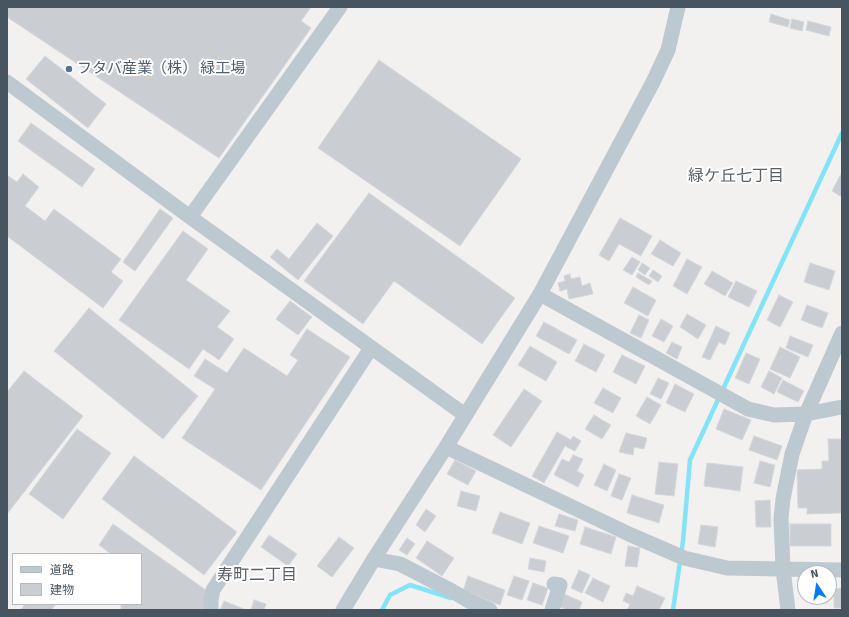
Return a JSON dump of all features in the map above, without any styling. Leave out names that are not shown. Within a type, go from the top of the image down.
[{"type":"street","points":[[190,217],[340,7]]},
{"type":"street","points":[[343,610],[540,294],[656,75],[668,50],[678,7]]},
{"type":"street","points":[[7,82],[190,217],[465,415]]},
{"type":"street","points":[[540,294],[748,409],[774,415],[806,414],[842,407]]},
{"type":"street","points":[[788,610],[783,569],[781,518],[782,499],[792,454],[806,414],[842,333]]},
{"type":"street","points":[[211,610],[212,590],[371,348]]},
{"type":"street","points":[[446,447],[631,536],[684,558],[727,568],[842,570]]},
{"type":"street","points":[[374,559],[400,564],[452,590],[469,602],[490,610]]},
{"type":"street","points":[[552,610],[560,585],[554,584]]},
{"type":"building","points":[[7,7],[311,7],[301,21],[311,28],[219,158],[7,17]]},
{"type":"building","points":[[771,14],[790,20],[788,27],[769,22]]},
{"type":"building","points":[[792,19],[804,22],[802,31],[790,28]]},
{"type":"building","points":[[808,21],[831,27],[829,36],[806,30]]},
{"type":"building","points":[[45,56],[106,104],[88,128],[26,79]]},
{"type":"building","points":[[379,60],[521,159],[460,246],[318,148]]},
{"type":"building","points":[[31,123],[95,169],[82,187],[18,141]]},
{"type":"building","points":[[842,172],[842,197],[832,191]]},
{"type":"building","points":[[23,174],[39,187],[25,206],[45,221],[54,209],[121,259],[111,272],[123,281],[103,308],[7,236],[7,175],[17,182]]},
{"type":"building","points":[[369,193],[515,298],[482,344],[394,281],[363,324],[304,281]]},
{"type":"building","points":[[160,209],[173,218],[135,271],[123,262]]},
{"type":"building","points":[[620,218],[652,236],[641,256],[619,244],[609,261],[599,255]]},
{"type":"building","points":[[317,223],[333,236],[298,280],[270,257],[277,249],[289,259]]},
{"type":"building","points":[[183,231],[208,249],[186,280],[230,311],[217,327],[234,339],[219,360],[203,349],[189,369],[119,320]]},
{"type":"building","points":[[660,240],[681,253],[673,266],[651,254]]},
{"type":"building","points":[[632,257],[640,262],[632,275],[623,270]]},
{"type":"building","points":[[687,259],[702,267],[687,294],[673,286]]},
{"type":"building","points":[[642,263],[650,268],[645,275],[638,270]]},
{"type":"building","points":[[810,263],[835,271],[829,290],[804,282]]},
{"type":"building","points":[[653,270],[662,276],[658,282],[649,276]]},
{"type":"building","points":[[712,271],[733,283],[725,296],[704,284]]},
{"type":"building","points":[[638,273],[652,281],[649,285],[636,277]]},
{"type":"building","points":[[570,274],[571,279],[580,277],[582,286],[590,283],[593,294],[569,299],[567,289],[560,291],[558,283],[565,281],[564,276]]},
{"type":"building","points":[[736,281],[757,291],[749,307],[728,297]]},
{"type":"building","points":[[633,287],[656,300],[648,316],[624,303]]},
{"type":"building","points":[[779,295],[793,302],[780,327],[767,320]]},
{"type":"building","points":[[290,301],[312,317],[298,335],[276,319]]},
{"type":"building","points":[[807,305],[828,313],[822,328],[801,320]]},
{"type":"building","points":[[89,308],[198,396],[163,439],[54,351]]},
{"type":"building","points":[[687,314],[706,325],[698,339],[680,327]]},
{"type":"building","points":[[639,315],[649,320],[641,338],[630,333]]},
{"type":"building","points":[[661,319],[673,326],[664,342],[652,336]]},
{"type":"building","points":[[544,322],[577,340],[569,354],[536,336]]},
{"type":"building","points":[[716,326],[730,333],[725,345],[719,342],[710,360],[702,357]]},
{"type":"building","points":[[307,329],[350,357],[261,490],[182,438],[215,389],[194,376],[205,359],[227,373],[244,348],[287,376],[298,360],[290,355]]},
{"type":"building","points":[[790,336],[813,345],[808,357],[786,348]]},
{"type":"building","points":[[672,342],[682,347],[677,359],[666,353]]},
{"type":"building","points":[[584,344],[605,355],[596,372],[575,361]]},
{"type":"building","points":[[530,346],[557,362],[546,381],[518,365]]},
{"type":"building","points":[[780,347],[800,357],[790,378],[770,369]]},
{"type":"building","points":[[746,353],[760,359],[749,384],[735,378]]},
{"type":"building","points":[[622,355],[645,366],[636,384],[613,372]]},
{"type":"building","points":[[24,371],[83,416],[7,514],[7,392]]},
{"type":"building","points":[[769,371],[782,378],[774,394],[761,387]]},
{"type":"building","points":[[658,378],[669,383],[661,399],[650,394]]},
{"type":"building","points":[[783,380],[804,391],[798,402],[777,392]]},
{"type":"building","points":[[675,384],[694,394],[685,412],[666,403]]},
{"type":"building","points":[[603,388],[621,398],[613,413],[594,403]]},
{"type":"building","points":[[524,389],[542,401],[511,447],[493,435]]},
{"type":"building","points":[[647,397],[661,405],[650,424],[636,416]]},
{"type":"building","points":[[724,409],[751,420],[742,440],[716,429]]},
{"type":"building","points":[[594,415],[611,425],[602,439],[585,429]]},
{"type":"building","points":[[77,429],[111,453],[63,519],[29,494]]},
{"type":"building","points":[[557,432],[571,440],[573,436],[581,441],[575,451],[565,446],[544,483],[532,476]]},
{"type":"building","points":[[626,433],[647,438],[644,449],[634,447],[633,455],[619,452]]},
{"type":"building","points":[[754,436],[782,446],[777,460],[749,450]]},
{"type":"building","points":[[828,439],[842,439],[842,513],[807,514],[807,508],[798,508],[797,470],[822,469],[822,461],[829,461]]},
{"type":"building","points":[[573,455],[583,459],[577,471],[584,475],[578,487],[554,475],[562,459],[569,462]]},
{"type":"building","points":[[134,456],[237,532],[204,575],[102,499]]},
{"type":"building","points":[[455,460],[476,471],[468,485],[447,474]]},
{"type":"building","points":[[760,461],[775,465],[770,487],[754,483]]},
{"type":"building","points":[[659,462],[678,464],[674,496],[655,494]]},
{"type":"building","points":[[707,463],[743,467],[740,491],[704,486]]},
{"type":"building","points":[[604,464],[616,470],[607,491],[594,485]]},
{"type":"building","points":[[619,474],[631,478],[622,500],[611,496]]},
{"type":"building","points":[[461,491],[480,496],[476,511],[457,506]]},
{"type":"building","points":[[632,495],[664,505],[659,523],[627,513]]},
{"type":"building","points":[[770,500],[771,527],[756,527],[755,501]]},
{"type":"building","points":[[426,509],[436,516],[425,532],[416,525]]},
{"type":"building","points":[[500,512],[530,523],[522,544],[492,533]]},
{"type":"building","points":[[559,514],[578,520],[575,531],[555,526]]},
{"type":"building","points":[[113,524],[210,593],[209,610],[121,610],[121,605],[142,605],[142,553],[110,553],[99,545]]},
{"type":"building","points":[[790,524],[831,524],[831,546],[790,546]]},
{"type":"building","points":[[701,525],[718,527],[715,547],[698,544]]},
{"type":"building","points":[[539,526],[569,536],[563,553],[533,543]]},
{"type":"building","points":[[585,527],[616,537],[611,554],[580,544]]},
{"type":"building","points":[[269,535],[297,554],[288,566],[261,547]]},
{"type":"building","points":[[339,537],[354,548],[332,577],[317,566]]},
{"type":"building","points":[[407,538],[415,544],[407,555],[399,550]]},
{"type":"building","points":[[427,541],[454,558],[442,576],[416,558]]},
{"type":"building","points":[[628,546],[640,548],[637,567],[625,566]]},
{"type":"building","points":[[530,558],[546,561],[544,572],[528,569]]},
{"type":"building","points":[[579,570],[590,575],[582,593],[571,588]]},
{"type":"building","points":[[468,576],[505,590],[500,605],[463,591]]},
{"type":"building","points":[[514,576],[529,581],[522,600],[507,595]]},
{"type":"building","points":[[593,578],[610,586],[603,602],[585,593]]},
{"type":"building","points":[[533,583],[548,588],[542,605],[527,600]]},
{"type":"building","points":[[637,586],[665,598],[659,610],[627,610],[630,604],[623,601],[626,593],[633,596]]},
{"type":"building","points":[[842,588],[842,608],[834,608],[834,605],[837,605],[837,589]]},
{"type":"building","points":[[562,593],[582,602],[579,610],[567,610],[556,605]]},
{"type":"building","points":[[254,600],[266,604],[264,610],[251,610]]},
{"type":"building","points":[[224,601],[244,609],[244,610],[220,610]]},
{"type":"building","points":[[24,605],[55,605],[51,610],[21,610]]},
{"type":"waterway","points":[[673,610],[683,541],[690,460],[842,133]]},
{"type":"waterway","points":[[382,610],[390,595],[410,585],[451,598]]},
{"type":"place","name":"フタバ産業（株） 緑工場","points":[[69,69]]},
{"type":"district","name":"緑ケ丘七丁目","points":[[736,177]]},
{"type":"district","name":"寿町二丁目","points":[[257,576]]}]
